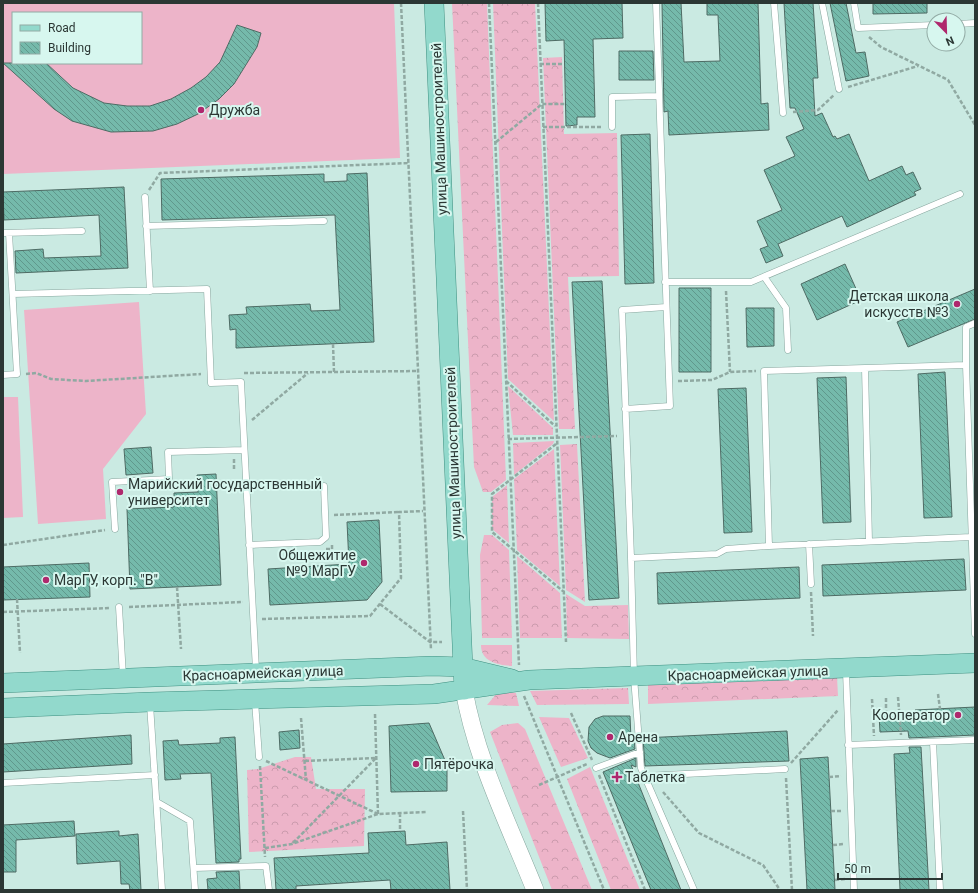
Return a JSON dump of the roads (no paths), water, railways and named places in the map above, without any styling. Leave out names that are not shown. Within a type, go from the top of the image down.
[{"type":"main road","name":"улица Машиностроителей","points":[[434,3],[464,690],[468,716],[480,753],[535,890]]},
{"type":"main road","name":"Красноармейская улица","points":[[3,708],[150,702],[434,694],[521,681],[975,664]]},
{"type":"main road","name":"Красноармейская улица","points":[[3,683],[432,666],[462,667],[521,681]]},
{"type":"lane","points":[[625,409],[670,406],[656,3]]},
{"type":"lane","points":[[774,3],[783,113]]},
{"type":"lane","points":[[822,3],[839,90]]},
{"type":"lane","points":[[854,3],[858,28],[926,25]]},
{"type":"lane","points":[[612,127],[612,97],[659,96]]},
{"type":"lane","points":[[665,282],[751,282],[765,278],[960,194]]},
{"type":"lane","points":[[145,197],[150,290]]},
{"type":"lane","points":[[146,226],[324,221]]},
{"type":"lane","points":[[3,375],[17,374],[12,294],[6,233],[82,231]]},
{"type":"lane","points":[[765,278],[786,308],[788,350]]},
{"type":"lane","points":[[12,294],[207,289],[211,383],[241,382],[256,674]]},
{"type":"lane","points":[[666,307],[622,310],[634,677],[641,768],[647,776],[694,890]]},
{"type":"lane","points":[[975,323],[966,327],[966,365],[972,483],[970,537],[975,634]]},
{"type":"lane","points":[[769,546],[764,371],[966,365]]},
{"type":"lane","points":[[865,368],[869,541]]},
{"type":"lane","points":[[115,529],[112,482],[170,479],[168,452],[244,450]]},
{"type":"lane","points":[[249,546],[320,542],[326,537],[324,486]]},
{"type":"lane","points":[[631,558],[717,554],[726,549],[769,546],[970,537]]},
{"type":"lane","points":[[809,544],[810,584]]},
{"type":"lane","points":[[119,607],[123,678]]},
{"type":"lane","points":[[846,669],[854,890]]},
{"type":"lane","points":[[255,700],[259,757]]},
{"type":"lane","points":[[150,702],[162,890]]},
{"type":"lane","points":[[848,745],[975,740]]},
{"type":"lane","points":[[932,742],[940,890]]},
{"type":"lane","points":[[596,768],[640,752]]},
{"type":"lane","points":[[647,776],[785,769]]},
{"type":"lane","points":[[3,783],[155,775]]},
{"type":"lane","points":[[157,802],[190,821],[195,890]]},
{"type":"lane","points":[[194,868],[266,866],[269,890]]},
{"type":"place","name":"Дружба","points":[[201,110]]},
{"type":"place","name":"Детская школа искусств №3","points":[[957,304]]},
{"type":"place","name":"Марийский государственный университет","points":[[120,492]]},
{"type":"place","name":"Общежитие №9 МарГУ","points":[[364,563]]},
{"type":"place","name":"МарГУ, корп. \"В\"","points":[[46,580]]},
{"type":"place","name":"Кооператор","points":[[958,715]]},
{"type":"place","name":"Арена","points":[[610,737]]},
{"type":"place","name":"Пятёрочка","points":[[416,764]]},
{"type":"place","name":"Таблетка","points":[[617,777]]}]
